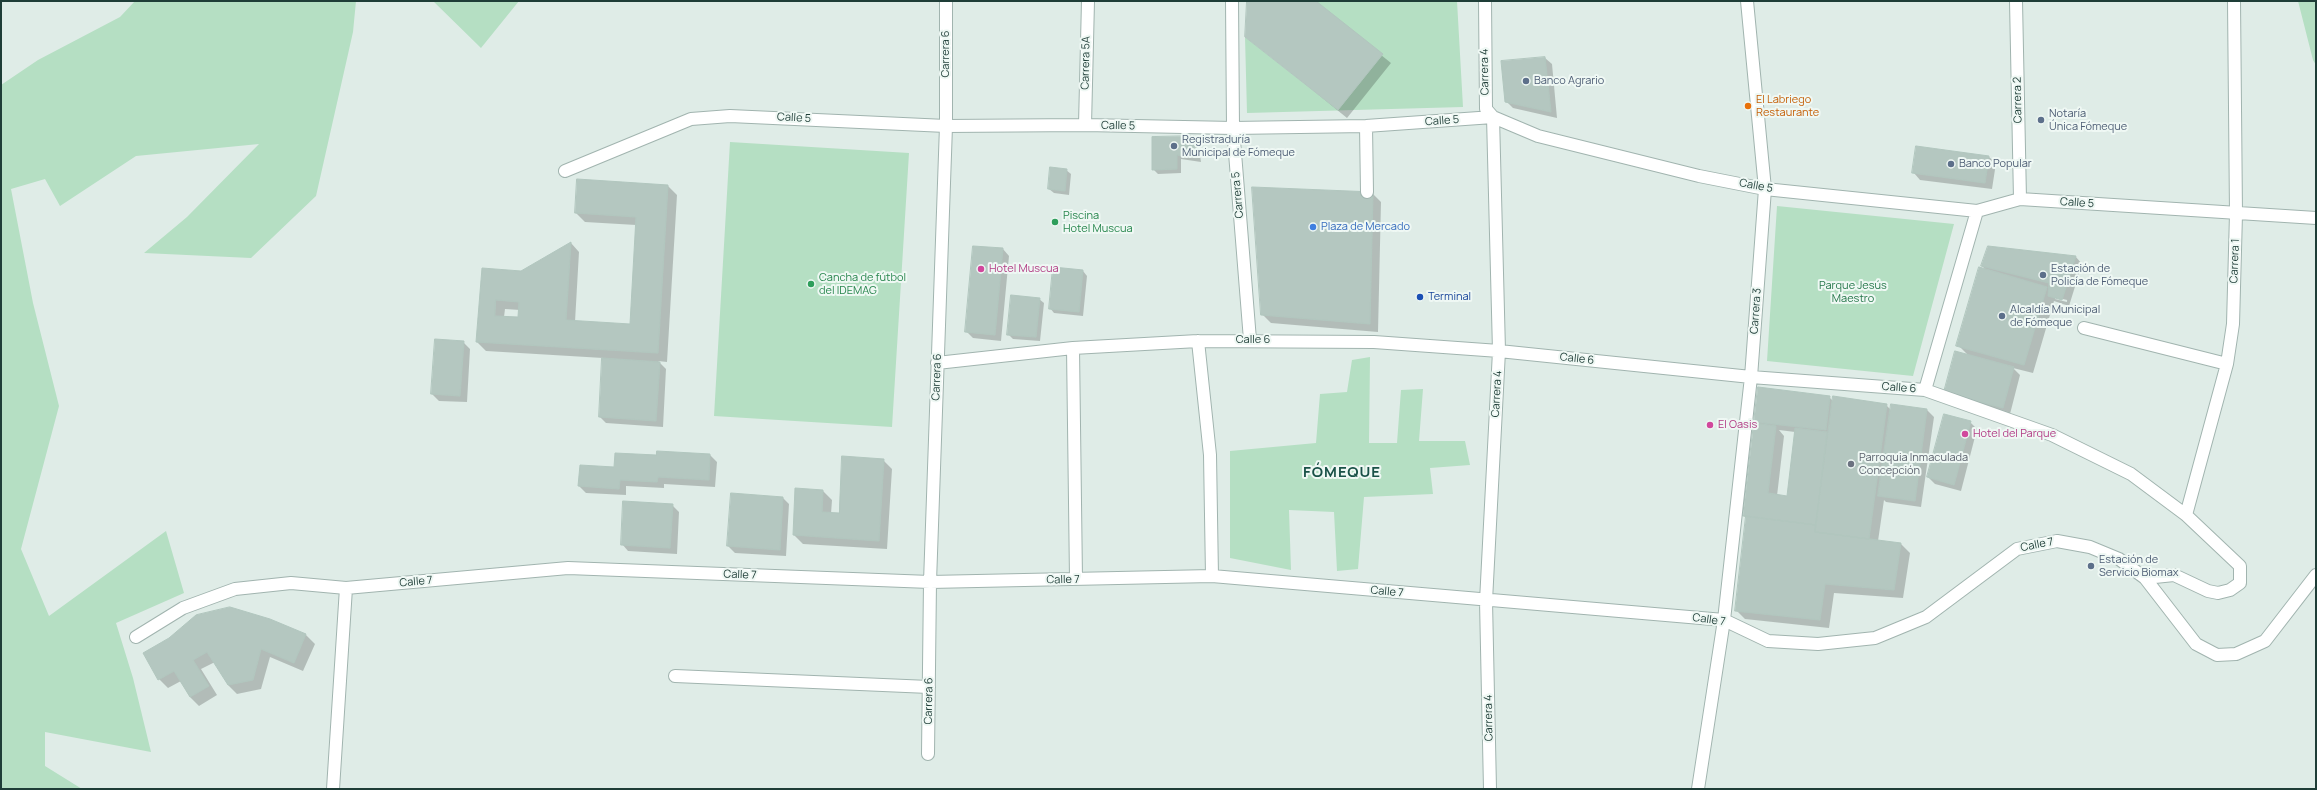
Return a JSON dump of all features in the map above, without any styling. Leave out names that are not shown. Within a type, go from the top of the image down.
[{"type":"street","name":"Carrera 6","points":[[928,754],[930,582],[946,126],[946,1]]},
{"type":"street","name":"Carrera 5A","points":[[1084,125],[1088,1]]},
{"type":"street","name":"Carrera 5","points":[[1232,1],[1233,128],[1250,340]]},
{"type":"street","name":"Carrera 4","points":[[1484,1],[1486,109],[1493,117],[1499,351],[1486,601],[1490,789]]},
{"type":"street","name":"Carrera 3","points":[[1698,789],[1724,620],[1751,377],[1766,189],[1747,1]]},
{"type":"street","name":"Carrera 2","points":[[2016,1],[2020,199]]},
{"type":"street","name":"Carrera 1","points":[[2186,515],[2227,364],[2232,324],[2236,214],[2234,1]]},
{"type":"street","name":"Calle 5","points":[[565,171],[691,119],[730,116],[946,126],[1084,125],[1233,128],[1366,126],[1493,117],[1538,136],[1699,176],[1766,189],[1977,211],[2020,199],[2316,218]]},
{"type":"street","points":[[1366,126],[1366,192]]},
{"type":"street","points":[[1925,390],[1977,211]]},
{"type":"street","points":[[2084,328],[2227,364]]},
{"type":"street","name":"Calle 6","points":[[937,363],[1073,348],[1198,341],[1250,340],[1374,342],[1499,351],[1751,377],[1925,390],[2052,435],[2131,474],[2186,515],[2240,566],[2240,583],[2230,590],[2218,592],[2208,591],[2174,575],[2145,578]]},
{"type":"street","points":[[1198,341],[1210,455],[1212,576]]},
{"type":"street","points":[[1073,348],[1076,579]]},
{"type":"street","name":"Calle 7","points":[[136,637],[183,608],[236,589],[291,583],[346,588],[568,568],[930,582],[1212,576],[1486,601],[1724,620],[1768,641],[1818,644],[1875,638],[1926,617],[2017,549],[2057,541],[2090,547],[2119,559],[2145,578],[2196,644],[2217,654],[2236,654],[2265,641],[2316,575]]},
{"type":"street","points":[[333,789],[346,588]]},
{"type":"street","points":[[675,676],[929,687]]},
{"type":"green space","points":[[135,1],[356,1],[353,32],[316,196],[251,258],[144,253],[187,217],[259,144],[136,156],[60,206],[45,179],[11,189],[33,303],[59,406],[21,549],[49,616],[166,531],[184,593],[116,623],[133,678],[151,752],[45,732],[45,766],[82,789],[1,789],[1,85],[38,60],[120,17]]},
{"type":"green space","points":[[433,1],[519,1],[481,48]]},
{"type":"green space","points":[[1316,1],[1457,1],[1463,107],[1247,113],[1245,37],[1338,110]]},
{"type":"green space","points":[[2298,1],[2316,1],[2316,65],[2313,60]]},
{"type":"green space","name":"Cancha de fútbol del IDEMAG","points":[[730,142],[909,153],[892,427],[714,416]]},
{"type":"green space","name":"Parque Jesús Maestro","points":[[1777,206],[1954,224],[1913,376],[1767,361]]},
{"type":"green space","points":[[1370,357],[1369,443],[1397,443],[1401,390],[1423,389],[1419,441],[1465,441],[1470,465],[1430,468],[1433,494],[1364,497],[1358,569],[1337,571],[1334,512],[1289,510],[1291,570],[1230,558],[1230,451],[1316,443],[1320,394],[1347,392],[1352,360]]},
{"type":"building","points":[[1247,1],[1316,1],[1383,54],[1338,110],[1245,37]]},
{"type":"building","name":"Banco Agrario","points":[[1545,57],[1551,112],[1505,102],[1501,61]]},
{"type":"building","name":"Registraduría Municipal de Fómeque","points":[[1194,136],[1197,158],[1177,155],[1177,169],[1152,170],[1152,137]]},
{"type":"building","name":"Banco Popular","points":[[1916,146],[1989,156],[1985,183],[1912,173]]},
{"type":"building","points":[[1050,167],[1067,169],[1065,191],[1048,189]]},
{"type":"building","points":[[577,179],[668,185],[658,353],[476,342],[482,268],[521,271],[571,242],[566,320],[630,324],[636,217],[575,213]],"holes":[[[496,300],[519,302],[518,317],[495,316]]]},
{"type":"building","name":"Plaza de Mercado","points":[[1252,187],[1373,192],[1370,324],[1261,315]]},
{"type":"building","points":[[973,246],[1003,248],[995,335],[965,332]]},
{"type":"building","name":"Estación de Policía de Fómeque","points":[[1988,246],[2076,256],[2062,300],[2048,296],[2049,283],[1981,266]]},
{"type":"building","points":[[1053,267],[1083,270],[1079,312],[1049,309]]},
{"type":"building","name":"Alcaldía Municipal de Fómeque","points":[[1979,267],[2047,287],[2024,365],[1956,346]]},
{"type":"building","points":[[1011,295],[1040,298],[1036,337],[1007,335]]},
{"type":"building","points":[[435,339],[464,341],[460,396],[431,394]]},
{"type":"building","points":[[1955,351],[2014,367],[2003,408],[1944,392]]},
{"type":"building","points":[[602,358],[660,362],[656,421],[599,417]]},
{"type":"building","points":[[1758,387],[1830,396],[1826,430],[1754,422]]},
{"type":"building","name":"Parroquia Inmaculada Concepción","points":[[1833,396],[1887,404],[1869,539],[1815,532]]},
{"type":"building","points":[[1891,404],[1927,409],[1915,501],[1878,496]]},
{"type":"building","points":[[1944,414],[1971,421],[1954,485],[1927,477]]},
{"type":"building","points":[[1754,423],[1776,426],[1768,493],[1787,496],[1795,428],[1827,432],[1816,525],[1743,516]]},
{"type":"building","points":[[657,451],[710,454],[709,480],[658,477],[657,482],[620,480],[619,489],[578,486],[580,465],[614,467],[615,453],[656,455]]},
{"type":"building","points":[[842,456],[884,459],[879,541],[793,535],[795,488],[823,490],[822,512],[839,513]]},
{"type":"building","points":[[731,493],[783,497],[780,550],[727,546]]},
{"type":"building","points":[[623,501],[673,504],[670,548],[621,545]]},
{"type":"building","points":[[1746,516],[1816,525],[1815,532],[1901,543],[1894,590],[1825,584],[1820,620],[1735,611]]},
{"type":"building","points":[[230,607],[270,619],[306,634],[294,663],[261,649],[253,680],[228,685],[207,652],[193,660],[209,686],[190,697],[174,671],[158,680],[143,653],[169,638],[196,615]]},
{"type":"place","name":"Banco Agrario","points":[[1526,81]]},
{"type":"place","name":"El Labriego Restaurante","points":[[1748,106]]},
{"type":"place","name":"Notaría Única Fómeque","points":[[2041,120]]},
{"type":"place","name":"Registraduría Municipal de Fómeque","points":[[1174,146]]},
{"type":"place","name":"Banco Popular","points":[[1951,164]]},
{"type":"place","name":"Piscina Hotel Muscua","points":[[1055,222]]},
{"type":"place","name":"Plaza de Mercado","points":[[1313,227]]},
{"type":"place","name":"Hotel Muscua","points":[[981,269]]},
{"type":"place","name":"Estación de Policía de Fómeque","points":[[2043,275]]},
{"type":"place","name":"Cancha de fútbol del IDEMAG","points":[[811,284]]},
{"type":"place","name":"Terminal","points":[[1420,297]]},
{"type":"place","name":"Alcaldía Municipal de Fómeque","points":[[2002,316]]},
{"type":"place","name":"El Oasis","points":[[1710,425]]},
{"type":"place","name":"Hotel del Parque","points":[[1965,434]]},
{"type":"place","name":"Parroquia Inmaculada Concepción","points":[[1851,464]]},
{"type":"place","name":"Estación de Servicio Biomax","points":[[2091,566]]},
{"type":"district","name":"FÓMEQUE","points":[[1342,473]]}]
